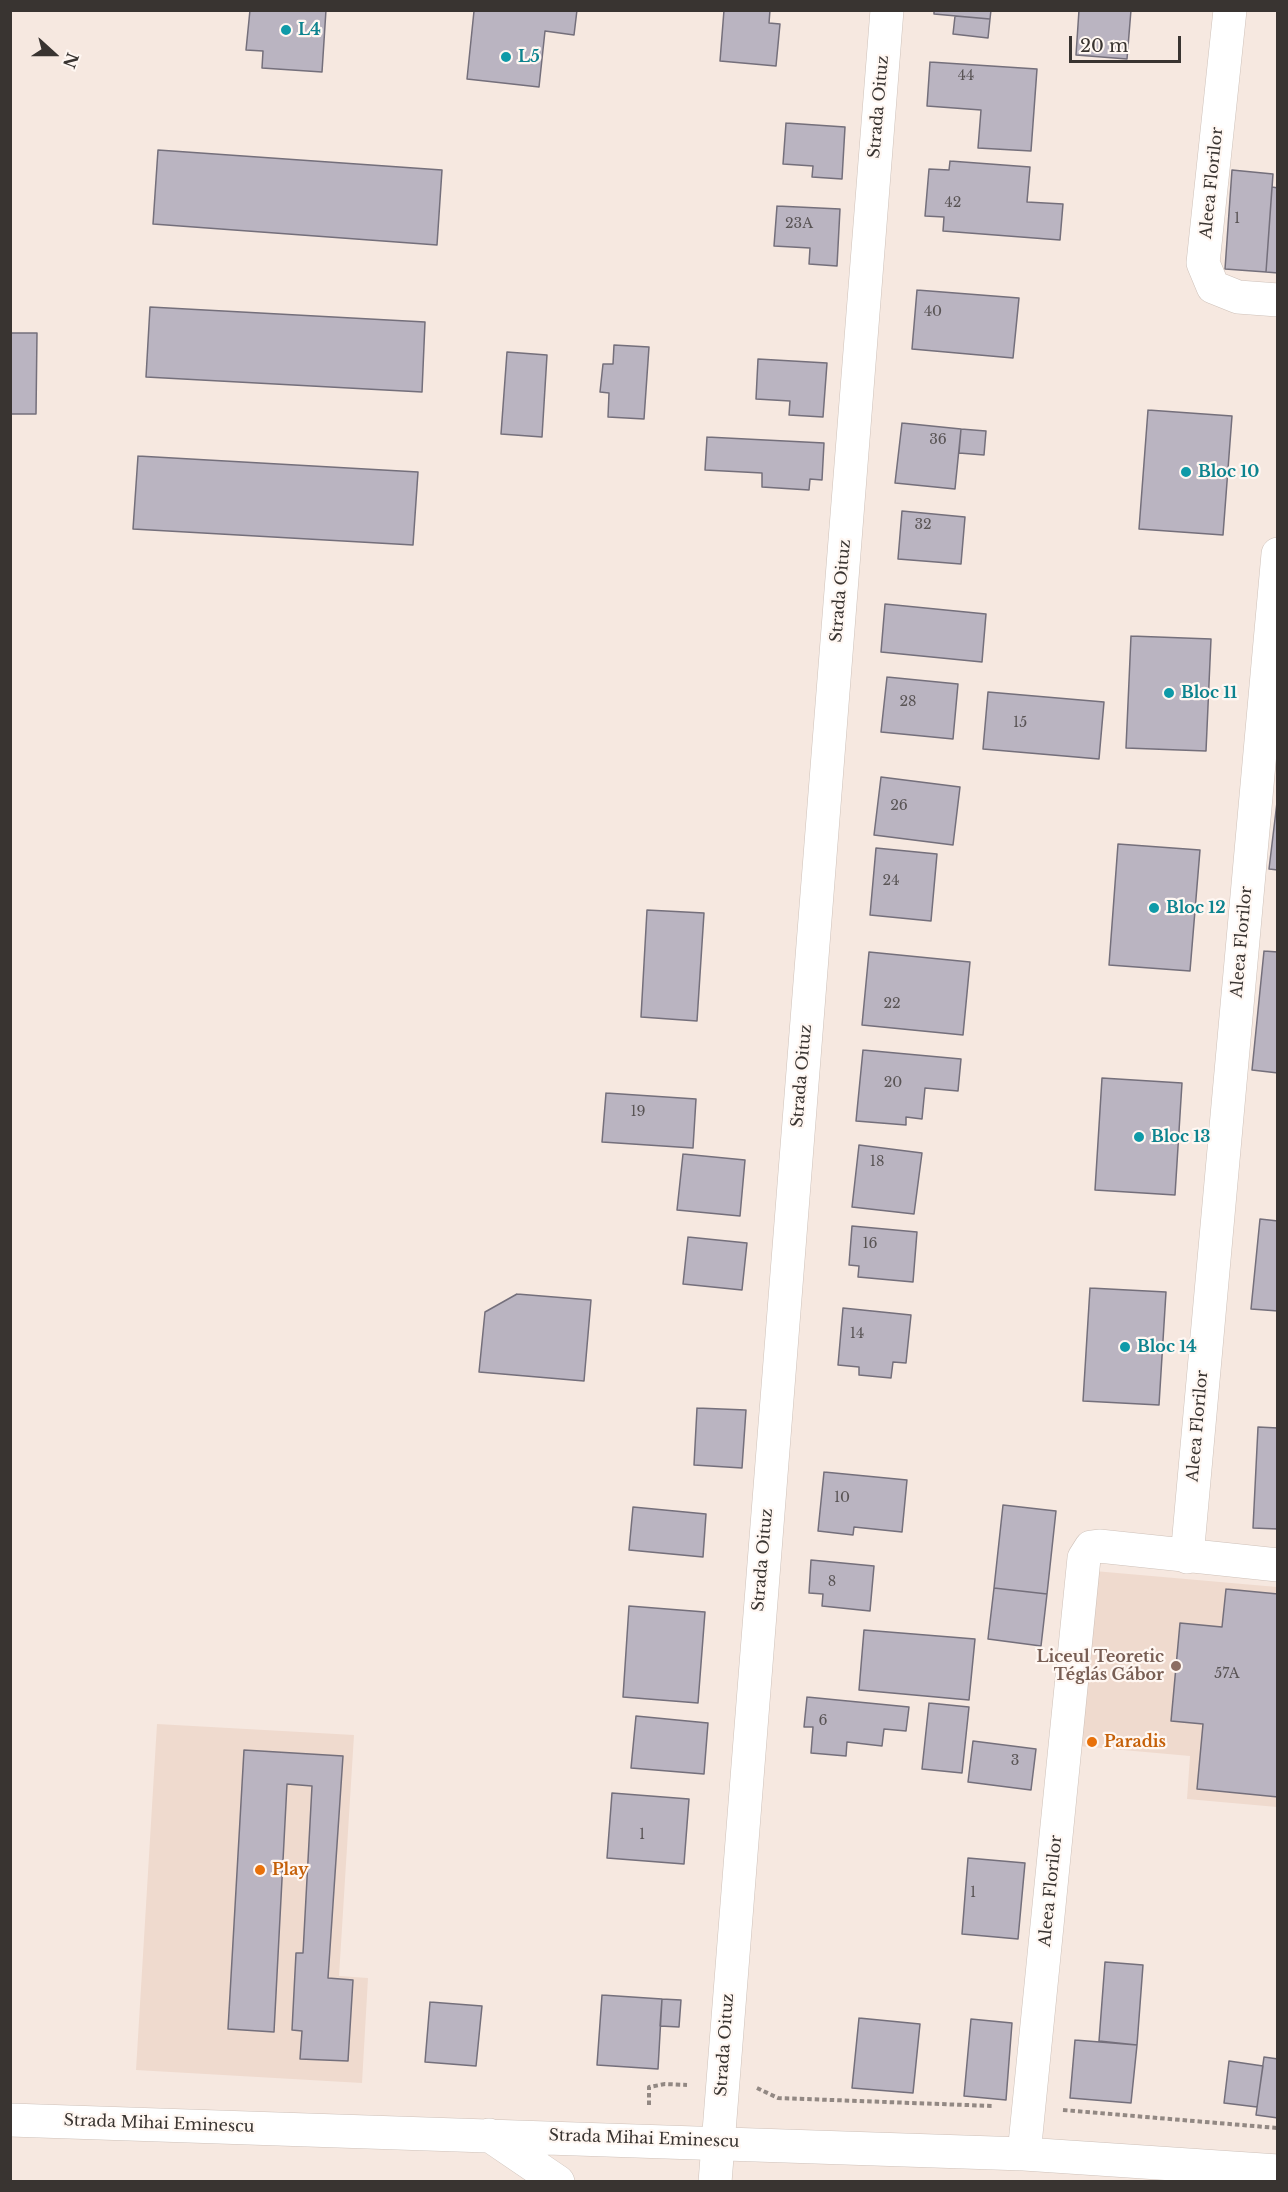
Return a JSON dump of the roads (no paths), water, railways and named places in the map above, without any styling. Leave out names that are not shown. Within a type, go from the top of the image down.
[{"type":"street","name":"Strada Oituz","points":[[715,2181],[887,10]]},
{"type":"street","name":"Aleea Florilor","points":[[1230,10],[1203,264],[1213,287],[1238,297],[1278,300]]},
{"type":"street","name":"Aleea Florilor","points":[[1024,2154],[1084,1558],[1090,1547],[1100,1546],[1187,1557],[1278,554]]},
{"type":"street","points":[[1187,1557],[1278,1565]]},
{"type":"street","name":"Strada Mihai Eminescu","points":[[10,2120],[717,2141],[1024,2154],[1278,2171]]},
{"type":"street","points":[[487,2134],[558,2181]]},
{"type":"place","name":"L4","points":[[286,30]]},
{"type":"place","name":"L5","points":[[506,57]]},
{"type":"place","name":"Bloc 10","points":[[1186,472]]},
{"type":"place","name":"Bloc 11","points":[[1169,693]]},
{"type":"place","name":"Bloc 12","points":[[1154,908]]},
{"type":"place","name":"Bloc 13","points":[[1139,1137]]},
{"type":"place","name":"Bloc 14","points":[[1125,1347]]},
{"type":"place","name":"Liceul Teoretic Téglás Gábor","points":[[1176,1666]]},
{"type":"place","name":"Paradis","points":[[1092,1742]]},
{"type":"place","name":"Play","points":[[260,1870]]}]
